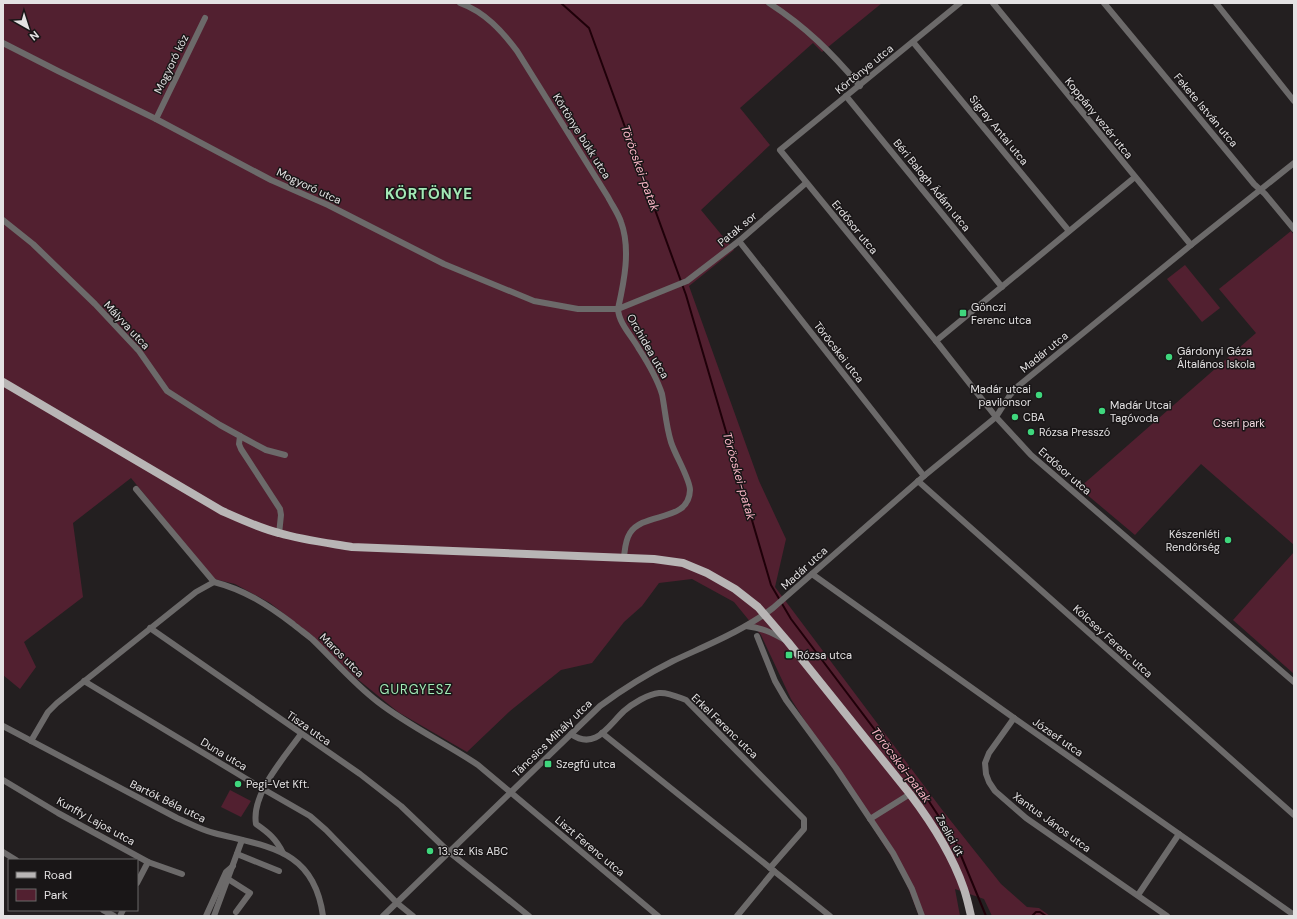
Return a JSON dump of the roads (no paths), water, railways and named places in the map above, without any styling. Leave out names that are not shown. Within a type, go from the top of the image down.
[{"type":"main road","name":"Zselici út","points":[[3,382],[222,511],[279,534],[317,542],[352,547],[624,557],[660,560],[683,563],[716,578],[745,596],[765,615],[910,794],[934,829],[956,870],[964,890],[971,916]]},
{"type":"street","name":"Körtönye bükk utca","points":[[460,3],[469,6],[486,18],[502,32],[517,51],[608,197],[621,222],[624,235],[626,266],[618,309]]},
{"type":"street","points":[[769,3],[789,16],[824,45],[860,86]]},
{"type":"street","name":"Körtönye utca","points":[[780,150],[960,3]]},
{"type":"street","name":"Koppány vezér utca","points":[[993,3],[1191,245]]},
{"type":"street","name":"Fekete István utca","points":[[1104,3],[1254,184],[1261,190],[1294,229]]},
{"type":"street","points":[[1216,3],[1294,101]]},
{"type":"street","name":"Mogyoró köz","points":[[156,119],[205,18]]},
{"type":"street","name":"Sigray Antal utca","points":[[913,42],[1069,232]]},
{"type":"street","name":"Mogyoró utca","points":[[3,43],[156,119],[271,180],[328,205],[444,264],[534,302],[578,309],[618,309]]},
{"type":"street","name":"Béri Balogh Ádám utca","points":[[846,96],[1002,287]]},
{"type":"street","name":"Erdősor utca","points":[[780,150],[996,417],[1031,455],[1294,682]]},
{"type":"street","name":"Madár utca","points":[[765,615],[918,481],[996,417],[1017,387],[1294,163]]},
{"type":"street","points":[[936,341],[1135,177]]},
{"type":"street","name":"Patak sor","points":[[677,285],[687,281],[739,241],[806,183]]},
{"type":"street","name":"Mályva utca","points":[[3,220],[33,244],[100,309],[139,351],[167,390],[220,425],[266,450],[285,455]]},
{"type":"street","name":"Töröcskei utca","points":[[739,241],[924,476]]},
{"type":"street","name":"Orchidea utca","points":[[624,557],[626,542],[630,532],[638,525],[648,520],[677,512],[684,506],[690,490],[688,481],[670,440],[662,394],[659,386],[639,349],[622,322],[618,309],[677,285]]},
{"type":"street","points":[[240,436],[239,444],[241,449],[280,509],[281,515],[279,534]]},
{"type":"street","name":"Kölcsey Ferenc utca","points":[[918,481],[1294,815]]},
{"type":"street","points":[[31,741],[48,712],[57,703],[196,592],[214,582],[136,489]]},
{"type":"street","name":"József utca","points":[[812,574],[1294,915]]},
{"type":"street","name":"Maros utca","points":[[214,582],[232,587],[269,606],[311,638],[353,680],[377,701],[397,716],[472,761],[510,792]]},
{"type":"street","name":"Táncsics Mihály utca","points":[[383,916],[600,706],[641,678],[746,626],[765,615]]},
{"type":"street","points":[[746,626],[763,629],[788,642]]},
{"type":"street","name":"Tisza utca","points":[[150,628],[360,774],[401,806],[449,852],[529,916]]},
{"type":"street","points":[[756,636],[775,681],[786,700],[836,768],[905,874],[922,916]]},
{"type":"street","name":"Duna utca","points":[[84,681],[310,816],[326,830],[397,903],[413,916]]},
{"type":"street","name":"Erkel Ferenc utca","points":[[602,734],[625,710],[642,698],[659,693],[673,695],[686,700],[804,819],[804,829],[772,870]]},
{"type":"street","name":"Xantus János utca","points":[[1014,718],[989,753],[985,763],[986,774],[995,791],[1026,818],[1167,916]]},
{"type":"street","name":"Bartók Béla utca","points":[[3,726],[177,818],[212,833],[269,847],[283,853],[298,864],[309,875],[316,886],[321,900],[323,916]]},
{"type":"street","points":[[283,853],[272,835],[256,824],[255,815],[258,799],[263,789],[301,734]]},
{"type":"street","points":[[571,734],[585,740],[602,734],[830,916]]},
{"type":"street","name":"Kunffy Lajos utca","points":[[3,780],[58,813],[148,862],[182,874]]},
{"type":"street","name":"Liszt Ferenc utca","points":[[510,792],[658,916]]},
{"type":"street","points":[[870,819],[910,794]]},
{"type":"street","points":[[1138,895],[1179,834]]},
{"type":"street","points":[[214,916],[242,840]]},
{"type":"street","points":[[3,852],[14,859]]},
{"type":"street","points":[[237,854],[279,871]]},
{"type":"street","points":[[138,881],[148,862]]},
{"type":"street","points":[[206,916],[226,872],[233,866]]},
{"type":"street","points":[[737,916],[772,870]]},
{"type":"street","points":[[228,879],[250,893],[236,912]]},
{"type":"street","points":[[105,911],[114,916]]},
{"type":"waterway","name":"Töröcskei-patak","points":[[561,3],[589,28],[686,295],[771,585],[791,619],[928,800],[955,841],[986,916]]},
{"type":"waterway","points":[[1032,916],[1036,912],[1040,912],[1046,916]]},
{"type":"place","name":"Gönczi Ferenc utca","points":[[963,313]]},
{"type":"place","name":"Gárdonyi Géza Általános Iskola","points":[[1169,357]]},
{"type":"place","name":"Madár utcai pavilonsor","points":[[1039,395]]},
{"type":"place","name":"Madár Utcai Tagóvoda","points":[[1102,411]]},
{"type":"place","name":"CBA","points":[[1015,417]]},
{"type":"place","name":"Rózsa Presszó","points":[[1031,432]]},
{"type":"place","name":"Készenléti Rendőrség","points":[[1228,540]]},
{"type":"place","name":"Rózsa utca","points":[[789,655]]},
{"type":"place","name":"Szegfű utca","points":[[548,764]]},
{"type":"place","name":"Pegi-Vet Kft.","points":[[238,784]]},
{"type":"place","name":"13. sz. Kis ABC","points":[[430,851]]},
{"type":"district","name":"KÖRTÖNYE","points":[[429,194]]},
{"type":"district","name":"GURGYESZ","points":[[416,689]]},
{"type":"park label","name":"Cseri park","points":[[1239,423]]}]
